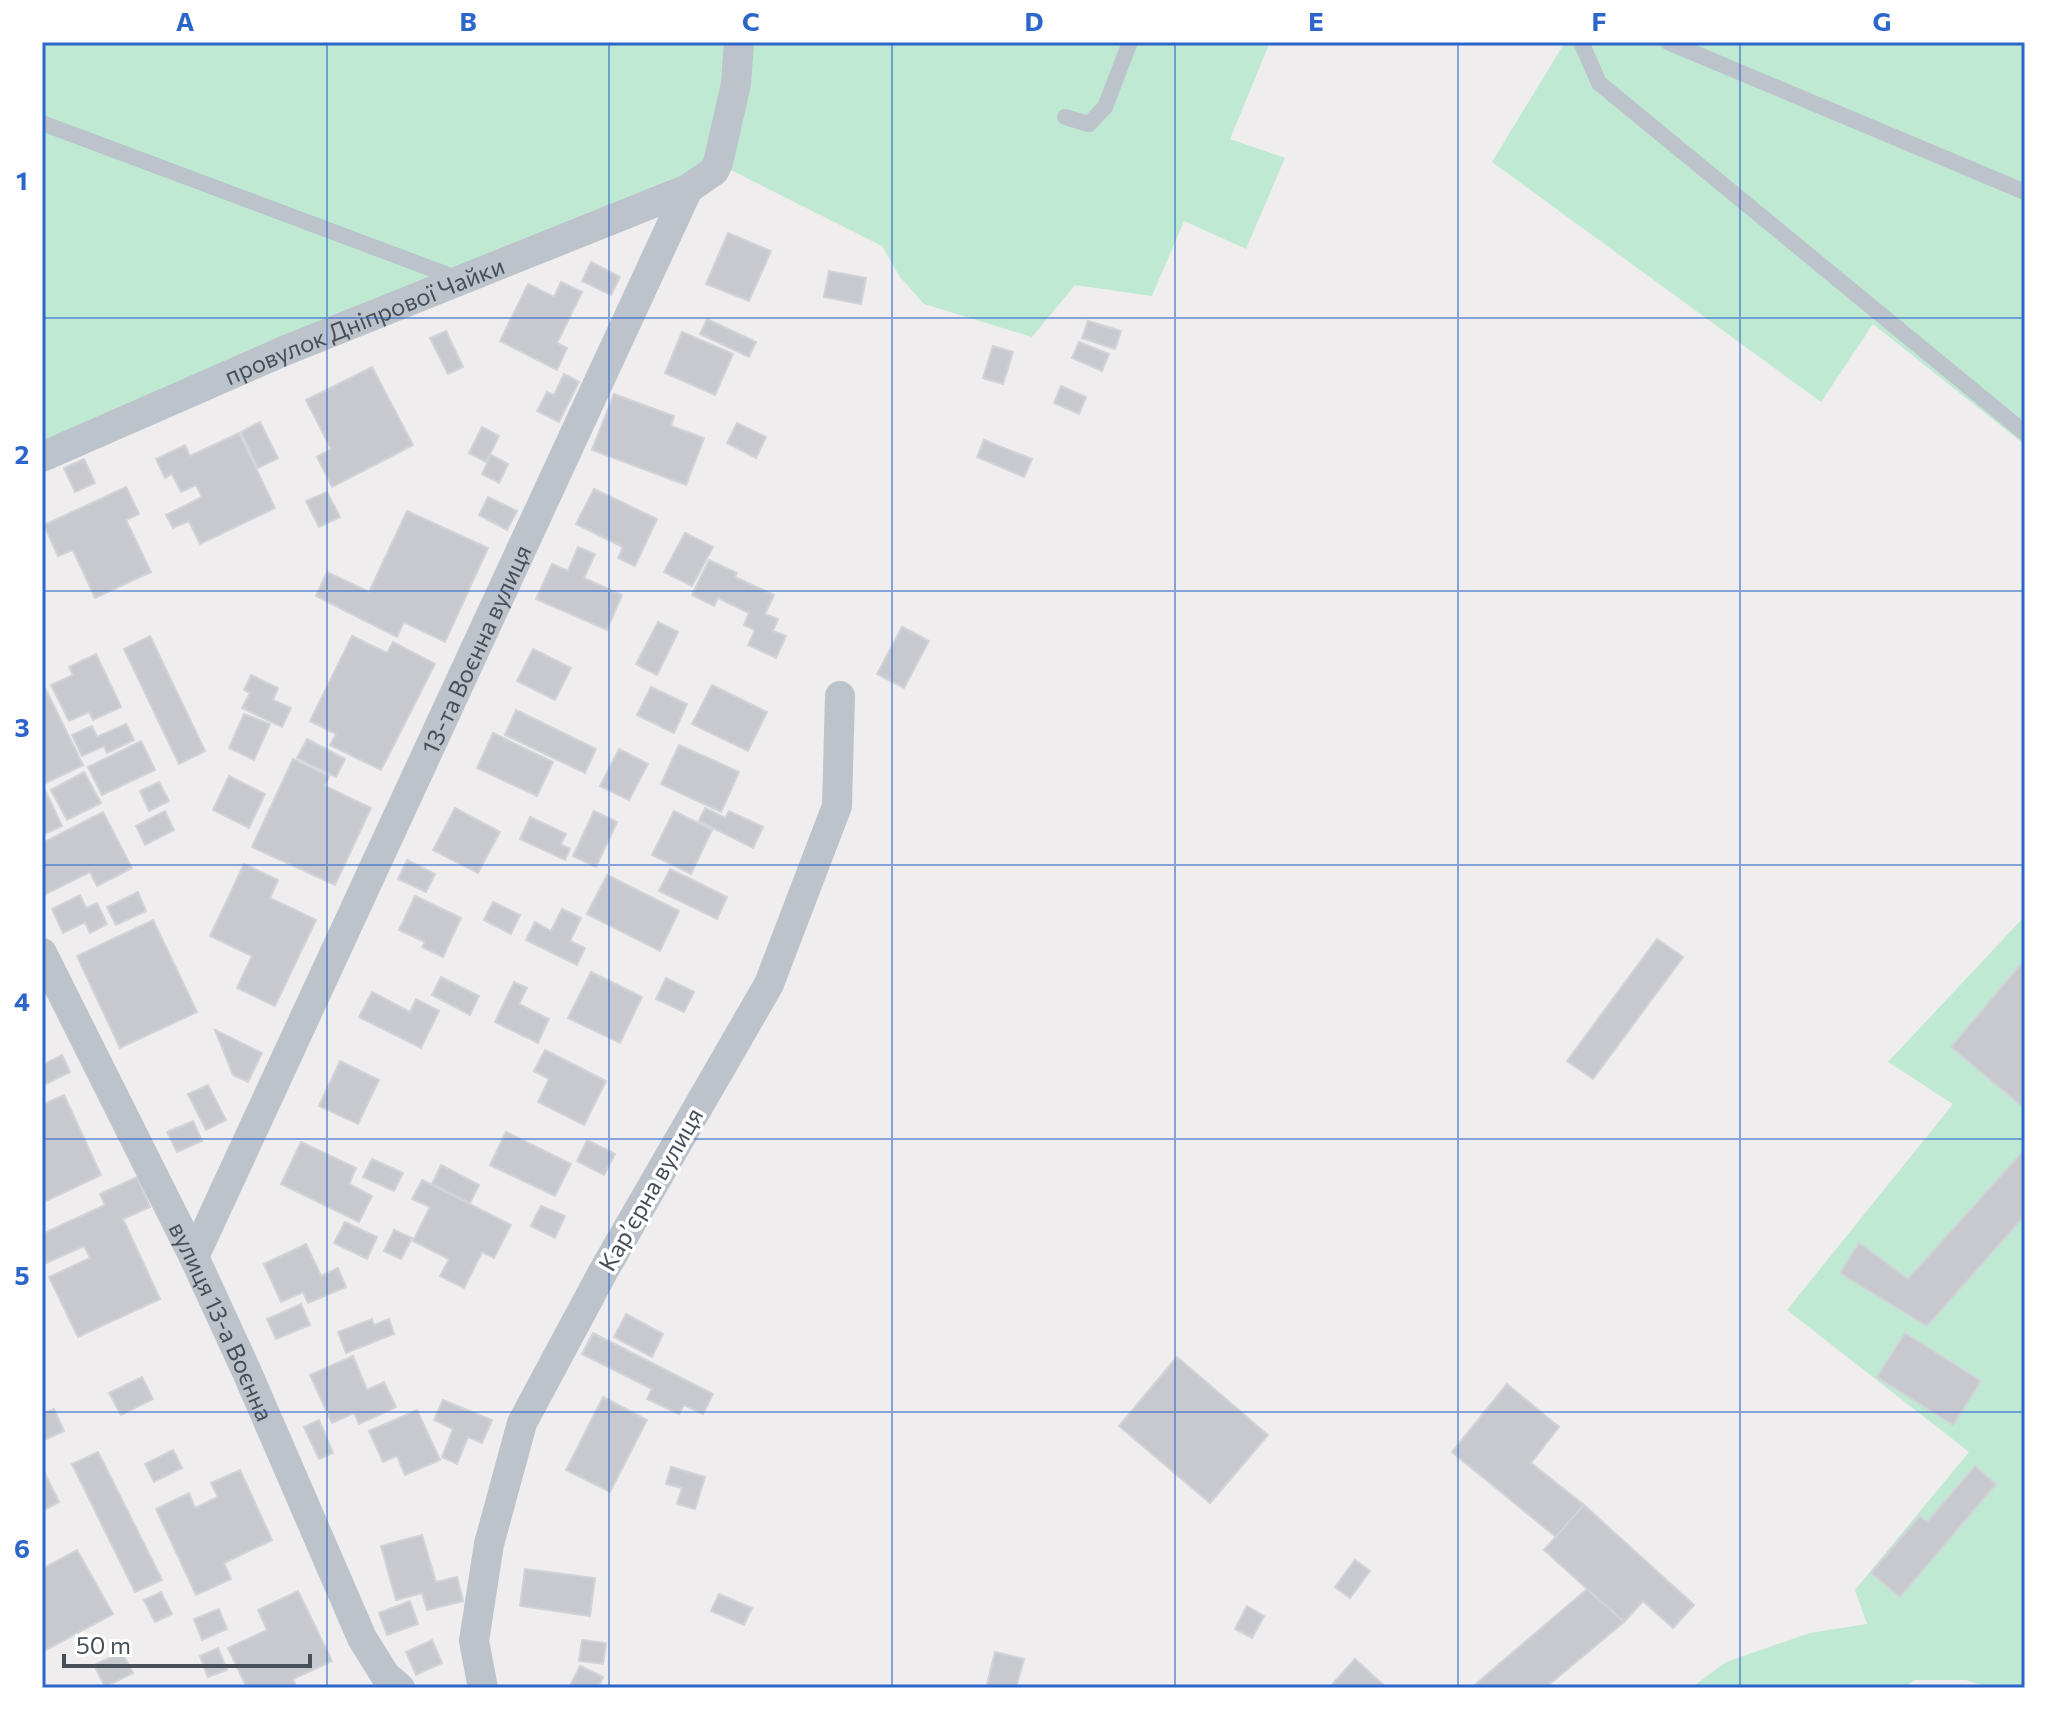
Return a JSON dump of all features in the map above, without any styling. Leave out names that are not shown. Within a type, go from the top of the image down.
[{"type":"street","name":"13-та Воєнна вулиця","points":[[194,1257],[688,189],[714,171],[718,163],[736,84],[739,42]]},
{"type":"street","name":"провулок Дніпрової Чайки","points":[[42,457],[284,351],[688,189]]},
{"type":"street","name":"Карʼєрна вулиця","points":[[483,1688],[474,1641],[489,1544],[522,1423],[604,1270],[769,984],[837,806],[840,696]]},
{"type":"street","name":"вулиця 13-а Воєнна","points":[[42,953],[194,1257],[362,1638],[385,1675],[400,1688]]},
{"type":"lane","points":[[1065,117],[1089,124],[1105,107],[1130,42]]},
{"type":"lane","points":[[1581,42],[1599,83],[2025,433]]},
{"type":"lane","points":[[1668,42],[2025,192]]},
{"type":"lane","points":[[42,123],[459,279]]},
{"type":"green space","points":[[42,42],[1270,42],[1230,139],[1285,158],[1246,249],[1184,221],[1152,296],[1075,285],[1032,337],[924,304],[900,277],[882,246],[717,163],[42,446]]},
{"type":"green space","points":[[1565,42],[2025,42],[2025,445],[1873,324],[1821,402],[1492,162]]},
{"type":"green space","points":[[2025,916],[2025,1688],[1992,1688],[1966,1680],[1915,1680],[1903,1688],[1691,1688],[1726,1662],[1810,1633],[1867,1624],[1855,1590],[1969,1452],[1787,1310],[1953,1104],[1888,1062]]},
{"type":"building","points":[[728,233],[771,251],[749,301],[706,284]]},
{"type":"building","points":[[591,262],[620,277],[611,295],[582,281]]},
{"type":"building","points":[[829,271],[866,278],[861,304],[824,297]]},
{"type":"building","points":[[561,282],[582,292],[557,343],[567,348],[557,370],[500,341],[528,284],[554,297]]},
{"type":"building","points":[[707,319],[756,342],[749,357],[700,334]]},
{"type":"building","points":[[1088,321],[1121,331],[1115,349],[1082,338]]},
{"type":"building","points":[[446,331],[463,367],[448,374],[430,338]]},
{"type":"building","points":[[682,332],[733,354],[715,395],[665,373]]},
{"type":"building","points":[[1079,342],[1109,354],[1102,371],[1072,358]]},
{"type":"building","points":[[993,346],[1013,352],[1003,384],[983,378]]},
{"type":"building","points":[[372,367],[413,445],[332,487],[317,457],[331,449],[306,400]]},
{"type":"building","points":[[564,374],[579,382],[559,422],[537,411],[547,392],[554,395]]},
{"type":"building","points":[[1061,386],[1086,397],[1079,414],[1054,403]]},
{"type":"building","points":[[614,394],[674,416],[671,426],[704,438],[686,485],[592,450]]},
{"type":"building","points":[[260,422],[278,458],[258,468],[241,432]]},
{"type":"building","points":[[737,423],[766,437],[756,458],[727,443]]},
{"type":"building","points":[[482,427],[499,436],[486,462],[469,453]]},
{"type":"building","points":[[239,433],[275,508],[200,544],[189,521],[173,528],[166,515],[202,497],[196,485],[181,492],[172,474],[165,478],[156,459],[185,445],[190,456]]},
{"type":"building","points":[[984,440],[1032,459],[1024,477],[977,457]]},
{"type":"building","points":[[491,455],[508,464],[499,483],[482,474]]},
{"type":"building","points":[[84,459],[95,483],[75,492],[64,468]]},
{"type":"building","points":[[126,487],[139,514],[126,520],[151,572],[95,598],[73,550],[58,556],[44,525]]},
{"type":"building","points":[[594,489],[657,519],[635,566],[618,558],[623,547],[576,524]]},
{"type":"building","points":[[327,492],[340,517],[319,527],[306,501]]},
{"type":"building","points":[[488,497],[517,511],[507,530],[479,515]]},
{"type":"building","points":[[407,511],[488,548],[445,642],[404,622],[397,637],[316,596],[327,572],[369,592]]},
{"type":"building","points":[[685,533],[713,547],[692,586],[664,572]]},
{"type":"building","points":[[578,547],[595,554],[584,578],[622,595],[607,630],[536,599],[552,564],[568,571]]},
{"type":"building","points":[[709,560],[737,573],[735,577],[774,595],[765,614],[778,619],[773,631],[786,636],[776,658],[748,645],[755,630],[744,625],[749,613],[718,598],[714,606],[692,595]]},
{"type":"building","points":[[658,622],[678,632],[657,675],[636,664]]},
{"type":"building","points":[[902,627],[929,641],[904,688],[877,674]]},
{"type":"building","points":[[150,636],[205,751],[179,764],[124,649]]},
{"type":"building","points":[[352,636],[387,653],[393,642],[435,664],[381,770],[330,745],[336,734],[310,721]]},
{"type":"building","points":[[533,649],[571,668],[555,700],[517,681]]},
{"type":"building","points":[[96,654],[121,707],[93,720],[89,712],[69,721],[51,685],[73,675],[69,667]]},
{"type":"building","points":[[251,675],[278,688],[273,700],[291,708],[282,727],[242,708],[250,693],[244,690]]},
{"type":"building","points":[[712,685],[767,712],[748,751],[692,724]]},
{"type":"building","points":[[42,687],[83,765],[42,785]]},
{"type":"building","points":[[651,687],[687,704],[674,733],[637,715]]},
{"type":"building","points":[[516,710],[596,749],[585,773],[505,735]]},
{"type":"building","points":[[244,714],[270,724],[254,760],[229,748]]},
{"type":"building","points":[[126,724],[134,740],[107,753],[104,746],[82,756],[72,735],[92,726],[97,737]]},
{"type":"building","points":[[493,733],[553,762],[537,796],[477,768]]},
{"type":"building","points":[[307,739],[345,759],[336,777],[297,758]]},
{"type":"building","points":[[141,741],[155,770],[102,795],[88,767]]},
{"type":"building","points":[[679,745],[739,772],[721,812],[661,784]]},
{"type":"building","points":[[619,749],[648,764],[629,800],[600,786]]},
{"type":"building","points":[[293,759],[329,776],[325,786],[371,808],[335,885],[252,847]]},
{"type":"building","points":[[84,772],[101,803],[67,820],[51,790]]},
{"type":"building","points":[[229,776],[265,794],[249,828],[213,810]]},
{"type":"building","points":[[159,782],[169,801],[149,811],[140,791]]},
{"type":"building","points":[[45,790],[62,826],[42,835],[42,791]]},
{"type":"building","points":[[455,808],[500,832],[478,873],[433,850]]},
{"type":"building","points":[[705,808],[725,818],[729,811],[763,827],[753,848],[699,821]]},
{"type":"building","points":[[165,811],[174,830],[145,845],[136,826]]},
{"type":"building","points":[[594,811],[617,822],[596,867],[573,856]]},
{"type":"building","points":[[674,811],[712,830],[691,874],[652,855]]},
{"type":"building","points":[[103,812],[132,868],[97,886],[90,872],[42,896],[42,843]]},
{"type":"building","points":[[530,817],[566,834],[561,844],[570,849],[565,860],[520,839]]},
{"type":"building","points":[[407,860],[435,874],[426,892],[398,879]]},
{"type":"building","points":[[244,864],[278,880],[270,898],[316,920],[275,1006],[237,988],[252,956],[210,936]]},
{"type":"building","points":[[670,869],[727,897],[717,919],[659,891]]},
{"type":"building","points":[[607,875],[679,911],[660,951],[587,914]]},
{"type":"building","points":[[138,892],[146,911],[116,925],[107,907]]},
{"type":"building","points":[[80,895],[86,908],[97,903],[107,924],[90,933],[85,922],[63,933],[52,909]]},
{"type":"building","points":[[415,896],[461,918],[443,957],[422,947],[425,942],[399,930]]},
{"type":"building","points":[[493,902],[520,915],[511,934],[484,920]]},
{"type":"building","points":[[562,909],[581,918],[570,941],[585,948],[577,965],[526,940],[535,922],[551,931]]},
{"type":"building","points":[[153,920],[197,1012],[120,1048],[77,956]]},
{"type":"building","points":[[1657,939],[1683,957],[1593,1079],[1567,1061]]},
{"type":"building","points":[[2025,959],[2025,1109],[1951,1047]]},
{"type":"building","points":[[591,972],[642,997],[620,1043],[568,1018]]},
{"type":"building","points":[[441,977],[479,996],[470,1015],[432,995]]},
{"type":"building","points":[[666,978],[694,992],[684,1012],[656,999]]},
{"type":"building","points":[[514,982],[527,988],[519,1004],[549,1019],[538,1043],[495,1022]]},
{"type":"building","points":[[372,992],[410,1012],[416,999],[439,1011],[421,1048],[359,1017]]},
{"type":"building","points":[[215,1030],[262,1053],[248,1082],[233,1075]]},
{"type":"building","points":[[545,1050],[606,1081],[584,1125],[538,1102],[549,1079],[534,1071]]},
{"type":"building","points":[[62,1055],[70,1072],[44,1085],[42,1065]]},
{"type":"building","points":[[340,1061],[379,1080],[358,1124],[319,1106]]},
{"type":"building","points":[[208,1085],[226,1120],[206,1130],[188,1094]]},
{"type":"building","points":[[64,1095],[101,1175],[42,1203],[42,1105]]},
{"type":"building","points":[[193,1121],[202,1141],[177,1152],[167,1132]]},
{"type":"building","points":[[506,1132],[571,1164],[555,1196],[490,1165]]},
{"type":"building","points":[[587,1140],[615,1154],[604,1175],[577,1161]]},
{"type":"building","points":[[301,1142],[356,1168],[349,1184],[372,1196],[359,1222],[281,1184]]},
{"type":"building","points":[[2025,1149],[2025,1215],[1927,1326],[1840,1273],[1859,1243],[1908,1279]]},
{"type":"building","points":[[372,1159],[403,1173],[394,1191],[363,1177]]},
{"type":"building","points":[[441,1165],[479,1185],[470,1203],[432,1184]]},
{"type":"building","points":[[137,1177],[150,1207],[123,1219],[160,1299],[78,1337],[49,1277],[90,1258],[84,1246],[44,1264],[42,1234],[105,1205],[100,1194]]},
{"type":"building","points":[[422,1180],[511,1225],[494,1258],[482,1252],[464,1288],[440,1276],[449,1259],[413,1241],[430,1207],[412,1199]]},
{"type":"building","points":[[541,1206],[565,1216],[555,1238],[531,1226]]},
{"type":"building","points":[[345,1222],[377,1237],[367,1259],[334,1243]]},
{"type":"building","points":[[394,1230],[412,1238],[401,1259],[384,1251]]},
{"type":"building","points":[[306,1244],[321,1276],[338,1268],[346,1287],[308,1303],[303,1292],[281,1302],[264,1264]]},
{"type":"building","points":[[301,1304],[310,1325],[276,1339],[267,1319]]},
{"type":"building","points":[[626,1314],[663,1334],[652,1357],[614,1337]]},
{"type":"building","points":[[372,1319],[374,1325],[389,1319],[394,1334],[346,1353],[338,1332]]},
{"type":"building","points":[[593,1333],[713,1394],[703,1414],[684,1405],[679,1414],[647,1399],[652,1389],[582,1354]]},
{"type":"building","points":[[1905,1333],[1981,1381],[1953,1425],[1877,1377]]},
{"type":"building","points":[[353,1356],[367,1390],[384,1382],[396,1407],[359,1424],[354,1413],[332,1423],[310,1375]]},
{"type":"building","points":[[1177,1357],[1268,1435],[1210,1503],[1119,1426]]},
{"type":"building","points":[[142,1377],[153,1399],[121,1415],[109,1393]]},
{"type":"building","points":[[1507,1384],[1559,1427],[1531,1463],[1584,1505],[1556,1537],[1452,1452]]},
{"type":"building","points":[[603,1397],[647,1420],[610,1492],[566,1470]]},
{"type":"building","points":[[443,1400],[492,1420],[482,1443],[468,1437],[457,1464],[442,1457],[453,1429],[434,1420]]},
{"type":"building","points":[[54,1409],[64,1431],[42,1441],[42,1414]]},
{"type":"building","points":[[417,1410],[440,1460],[405,1475],[397,1456],[383,1462],[369,1431]]},
{"type":"building","points":[[319,1420],[333,1453],[319,1459],[304,1427]]},
{"type":"building","points":[[173,1450],[182,1468],[154,1482],[145,1464]]},
{"type":"building","points":[[98,1452],[162,1580],[135,1592],[72,1464]]},
{"type":"building","points":[[1975,1466],[1996,1484],[1900,1597],[1871,1573],[1920,1516],[1927,1522]]},
{"type":"building","points":[[671,1467],[705,1477],[695,1509],[677,1504],[682,1488],[666,1484]]},
{"type":"building","points":[[42,1468],[59,1502],[42,1511]]},
{"type":"building","points":[[240,1470],[272,1540],[224,1563],[231,1579],[196,1595],[156,1509],[189,1493],[195,1508],[218,1497],[211,1483]]},
{"type":"building","points":[[1584,1505],[1694,1605],[1673,1628],[1643,1601],[1624,1622],[1544,1550]]},
{"type":"building","points":[[422,1535],[436,1582],[457,1577],[463,1601],[427,1610],[422,1593],[396,1600],[381,1546]]},
{"type":"building","points":[[77,1550],[113,1614],[42,1652],[42,1569]]},
{"type":"building","points":[[1355,1560],[1370,1571],[1350,1598],[1335,1587]]},
{"type":"building","points":[[525,1569],[595,1578],[590,1616],[520,1606]]},
{"type":"building","points":[[1587,1589],[1624,1622],[1545,1688],[1471,1688]]},
{"type":"building","points":[[298,1591],[332,1661],[293,1679],[297,1688],[247,1688],[228,1648],[267,1630],[258,1610]]},
{"type":"building","points":[[161,1592],[172,1614],[155,1622],[144,1600]]},
{"type":"building","points":[[719,1594],[752,1608],[744,1625],[711,1611]]},
{"type":"building","points":[[410,1601],[418,1624],[387,1635],[379,1613]]},
{"type":"building","points":[[1247,1606],[1264,1616],[1252,1638],[1235,1629]]},
{"type":"building","points":[[219,1609],[227,1629],[202,1640],[194,1619]]},
{"type":"building","points":[[432,1640],[442,1663],[416,1675],[406,1652]]},
{"type":"building","points":[[582,1640],[606,1643],[603,1664],[579,1661]]},
{"type":"building","points":[[218,1648],[227,1670],[208,1677],[200,1656]]},
{"type":"building","points":[[122,1652],[133,1673],[105,1687],[94,1665]]},
{"type":"building","points":[[995,1652],[1024,1659],[1016,1688],[986,1688]]},
{"type":"building","points":[[1355,1659],[1387,1688],[1329,1688]]},
{"type":"building","points":[[580,1666],[603,1677],[598,1688],[569,1688]]}]
